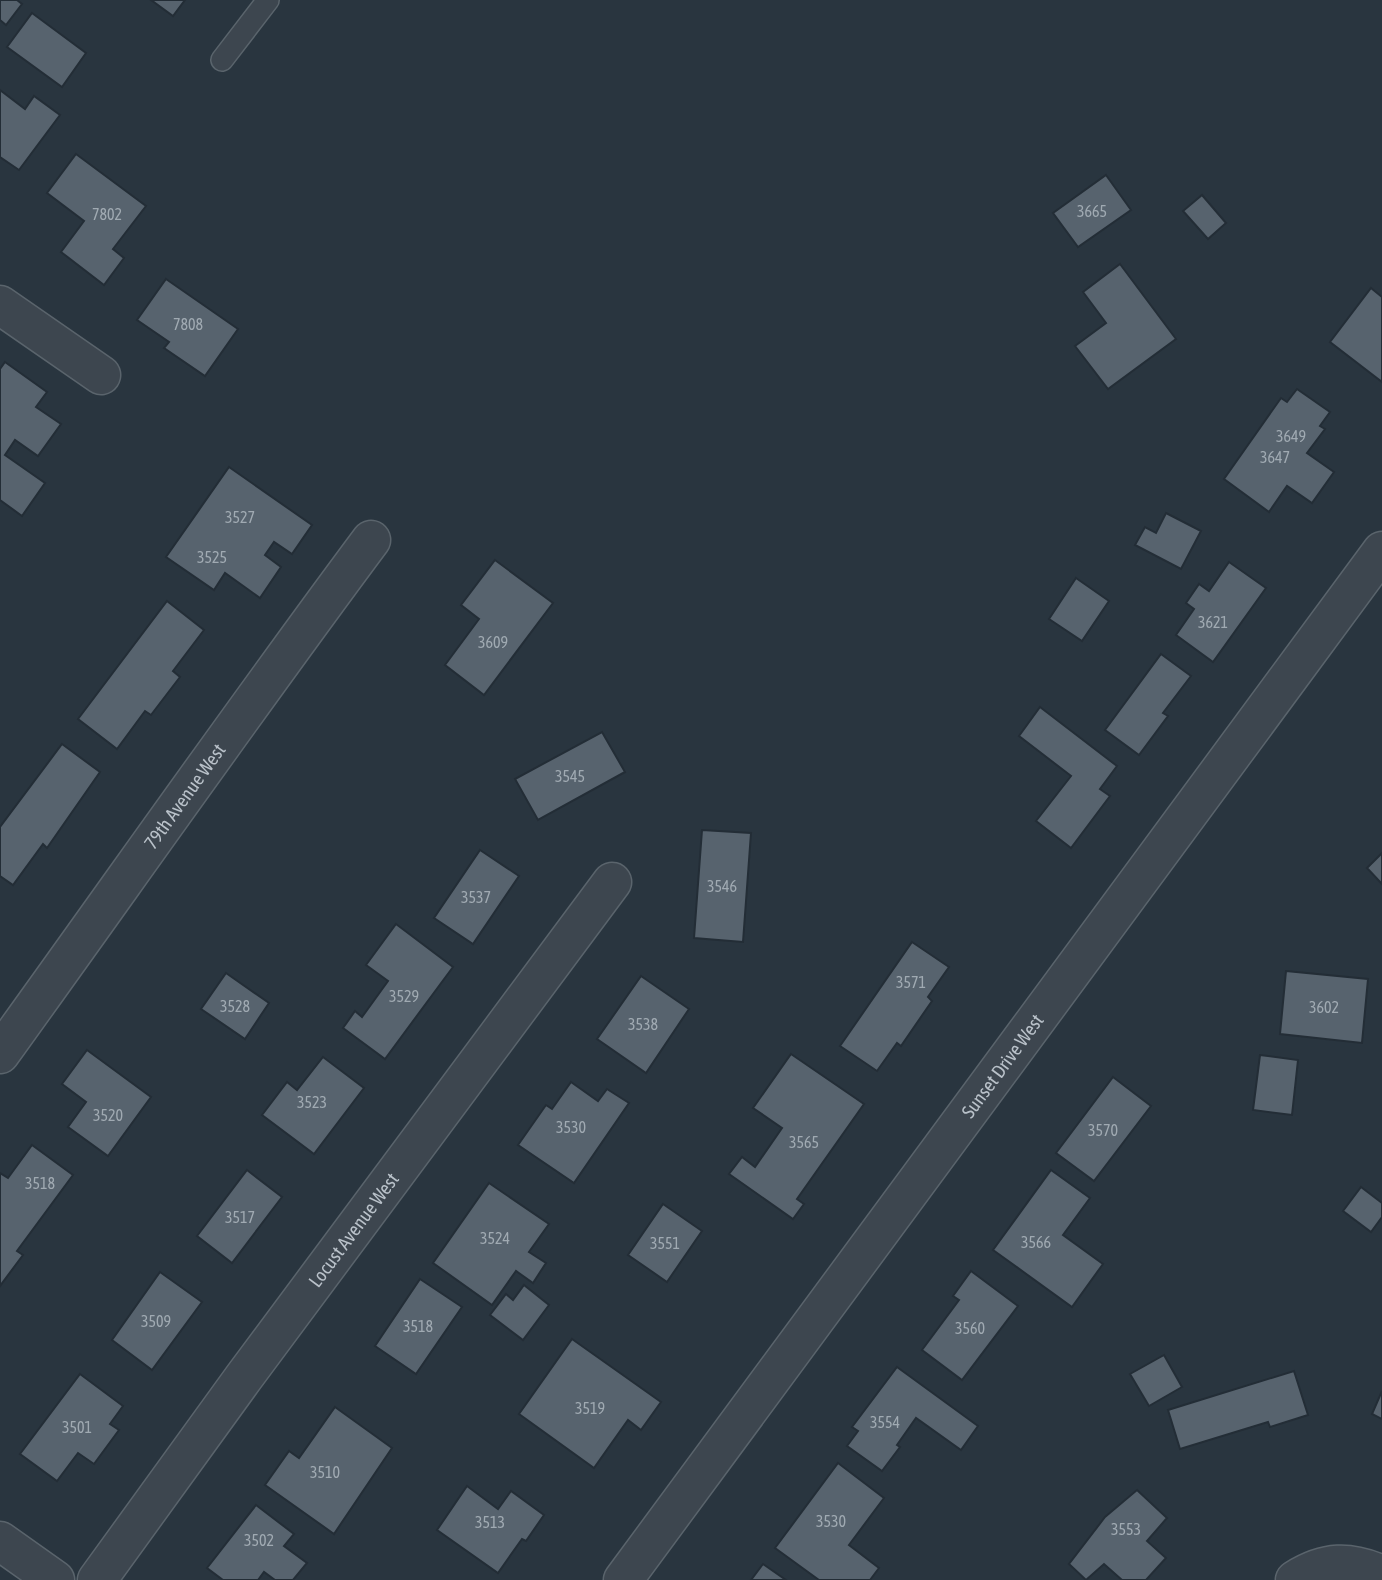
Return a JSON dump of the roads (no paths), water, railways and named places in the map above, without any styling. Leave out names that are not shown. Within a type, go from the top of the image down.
[{"type":"street","points":[[0,305],[101,375]]},
{"type":"street","name":"79th Avenue West","points":[[0,1054],[200,778],[255,696],[371,540]]},
{"type":"street","name":"Sunset Drive West","points":[[624,1580],[1382,551]]},
{"type":"street","name":"Locust Avenue West","points":[[97,1580],[611,882]]},
{"type":"street","points":[[0,1541],[55,1580]]},
{"type":"street","points":[[1295,1580],[1308,1572],[1337,1563],[1366,1567],[1382,1575]]},
{"type":"lane","points":[[222,60],[268,0]]}]
